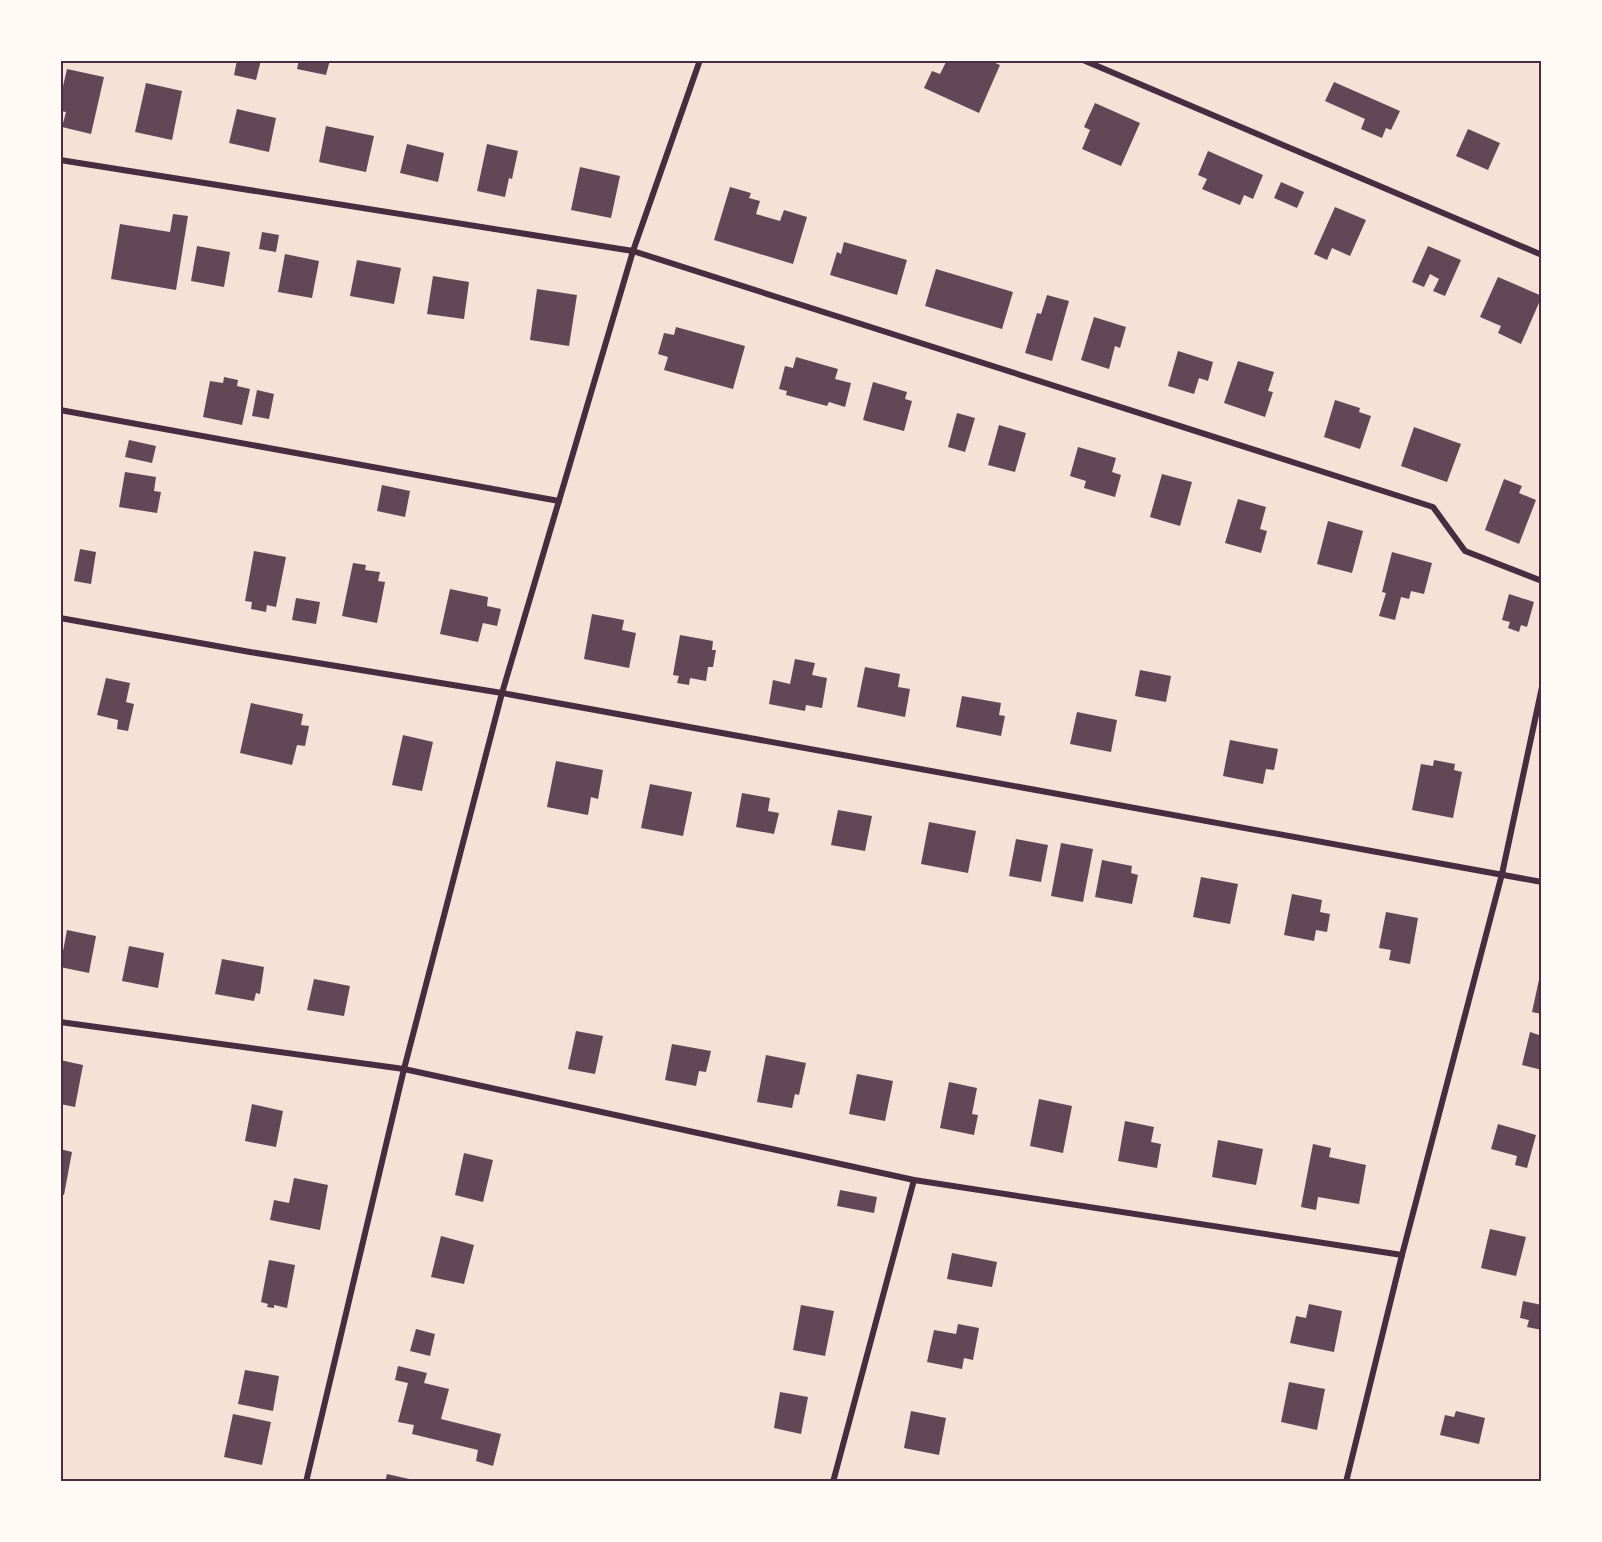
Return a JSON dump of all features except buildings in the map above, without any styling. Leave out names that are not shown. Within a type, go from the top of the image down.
[{"type":"street","points":[[306,1482],[404,1069],[502,693],[633,251],[700,60]]},
{"type":"street","points":[[1083,60],[1542,255]]},
{"type":"street","points":[[60,160],[633,251],[1433,507],[1466,551],[1542,581]]},
{"type":"street","points":[[60,410],[559,501]]},
{"type":"street","points":[[60,618],[502,693],[1542,882]]},
{"type":"street","points":[[1346,1482],[1402,1255],[1502,874],[1542,687]]},
{"type":"street","points":[[60,1022],[404,1069],[914,1180],[1402,1255]]},
{"type":"street","points":[[832,1482],[914,1180]]}]
